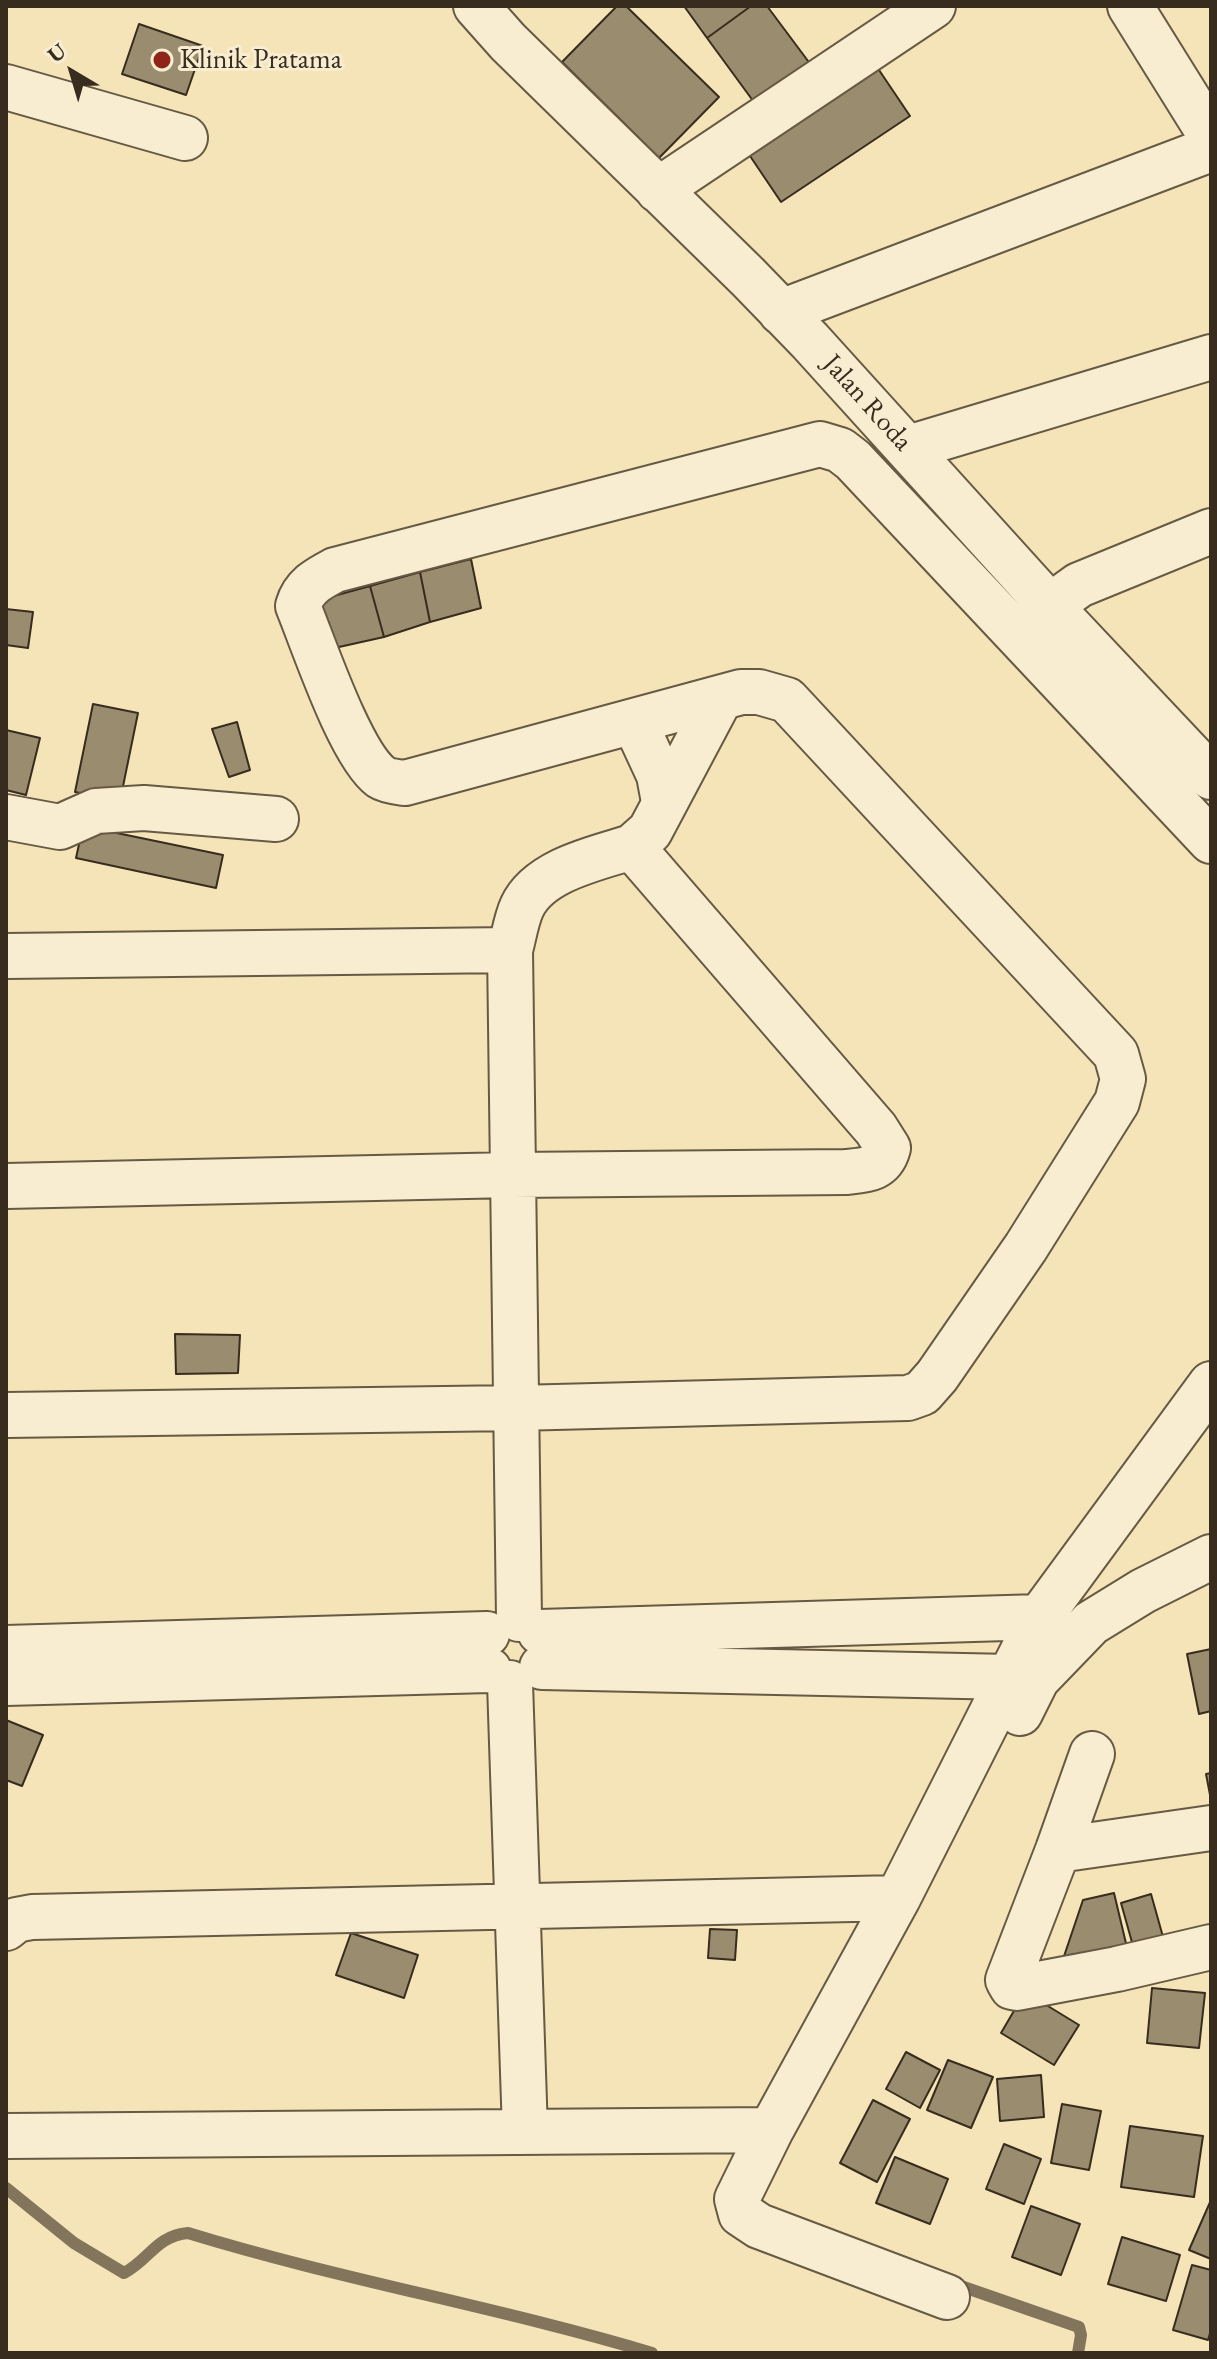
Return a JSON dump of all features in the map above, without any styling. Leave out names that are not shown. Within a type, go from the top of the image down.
[{"type":"street","name":"Jalan Roda","points":[[476,6],[508,42],[781,312],[908,448],[1058,600],[1211,777]]},
{"type":"street","points":[[658,190],[933,6]]},
{"type":"street","points":[[1130,6],[1211,136]]},
{"type":"street","points":[[6,87],[185,138]]},
{"type":"street","points":[[781,312],[1211,149]]},
{"type":"street","points":[[908,448],[1211,357]]},
{"type":"street","points":[[6,1415],[516,1408],[908,1398],[922,1393],[937,1376],[1026,1247],[1117,1102],[1123,1079],[1116,1054],[787,700],[759,692],[741,692],[405,783],[383,778],[364,756],[347,727],[298,606],[301,595],[313,582],[335,570],[820,444],[840,450],[853,460],[1211,841]]},
{"type":"street","points":[[1058,600],[1211,531]]},
{"type":"street","points":[[525,2132],[517,1906],[514,1651],[516,1408],[510,950],[522,906],[536,889],[566,868],[632,847],[650,831],[720,699]]},
{"type":"street","points":[[634,721],[659,775],[664,802]]},
{"type":"street","points":[[6,817],[60,827],[96,811],[144,808],[276,819]]},
{"type":"street","points":[[6,1186],[872,1170],[884,1160],[888,1148],[876,1129],[632,847]]},
{"type":"street","points":[[6,956],[510,950]]},
{"type":"street","points":[[947,2297],[759,2226],[741,2214],[737,2199],[771,2130],[898,1898],[1040,1617],[1211,1384]]},
{"type":"street","points":[[768,2182],[1037,1679],[1091,1623],[1143,1591],[1211,1557]]},
{"type":"street","points":[[6,1683],[1040,1617]]},
{"type":"street","points":[[6,1648],[514,1651],[1010,1677]]},
{"type":"street","points":[[1092,1754],[1009,1976],[1012,1987],[1117,1969],[1211,1947]]},
{"type":"street","points":[[1058,1850],[1211,1828]]},
{"type":"street","points":[[6,1928],[16,1920],[32,1917],[898,1898]]},
{"type":"street","points":[[6,2136],[771,2130]]},
{"type":"building","points":[[617,6],[626,6],[719,97],[659,158],[562,62]]},
{"type":"building","points":[[684,6],[751,6],[707,38]]},
{"type":"building","points":[[751,6],[767,6],[814,69],[759,109],[707,38]]},
{"type":"building","name":"Klinik Pratama","points":[[139,24],[203,46],[186,95],[122,74]]},
{"type":"building","points":[[877,67],[910,116],[781,202],[748,153]]},
{"type":"building","points":[[471,559],[481,608],[430,622],[420,572]]},
{"type":"building","points":[[420,572],[430,622],[384,637],[370,586]]},
{"type":"building","points":[[370,586],[384,637],[330,649],[319,600]]},
{"type":"building","points":[[6,609],[33,612],[28,648],[6,645]]},
{"type":"building","points":[[93,704],[138,713],[120,801],[75,792]]},
{"type":"building","points":[[237,722],[250,770],[229,777],[212,729]]},
{"type":"building","points":[[6,730],[40,738],[26,795],[6,790]]},
{"type":"building","points":[[83,826],[223,855],[216,888],[76,858]]},
{"type":"building","points":[[175,1334],[240,1335],[238,1373],[176,1374]]},
{"type":"building","points":[[1211,1649],[1211,1711],[1199,1714],[1187,1654]]},
{"type":"building","points":[[6,1720],[43,1735],[22,1786],[6,1780]]},
{"type":"building","points":[[1211,1773],[1211,1800],[1206,1774]]},
{"type":"building","points":[[1114,1893],[1129,1956],[1058,1974],[1083,1900]]},
{"type":"building","points":[[1151,1894],[1165,1944],[1135,1953],[1121,1903]]},
{"type":"building","points":[[710,1929],[737,1930],[735,1960],[708,1958]]},
{"type":"building","points":[[351,1933],[418,1955],[404,1998],[336,1975]]},
{"type":"building","points":[[1152,1988],[1205,1993],[1199,2048],[1147,2043]]},
{"type":"building","points":[[1025,1992],[1079,2025],[1054,2065],[1001,2033]]},
{"type":"building","points":[[906,2052],[940,2070],[920,2108],[886,2089]]},
{"type":"building","points":[[948,2060],[993,2077],[971,2128],[927,2110]]},
{"type":"building","points":[[1041,2075],[1044,2117],[1000,2121],[997,2079]]},
{"type":"building","points":[[873,2100],[910,2119],[877,2182],[840,2163]]},
{"type":"building","points":[[1062,2104],[1101,2111],[1089,2170],[1051,2163]]},
{"type":"building","points":[[1130,2126],[1203,2136],[1194,2197],[1121,2187]]},
{"type":"building","points":[[1004,2144],[1041,2159],[1024,2204],[986,2189]]},
{"type":"building","points":[[895,2157],[948,2179],[930,2224],[876,2203]]},
{"type":"building","points":[[1211,2200],[1211,2259],[1189,2250]]},
{"type":"building","points":[[1031,2206],[1080,2224],[1061,2275],[1012,2257]]},
{"type":"building","points":[[1122,2237],[1180,2255],[1166,2301],[1108,2284]]},
{"type":"building","points":[[1192,2265],[1211,2270],[1211,2330],[1208,2340],[1173,2330]]},
{"type":"waterway","points":[[6,2188],[74,2243],[124,2273],[161,2243],[188,2233],[652,2353]]},
{"type":"waterway","points":[[952,2283],[1079,2327],[1078,2353]]},
{"type":"place","name":"Klinik Pratama","points":[[162,60]]}]
